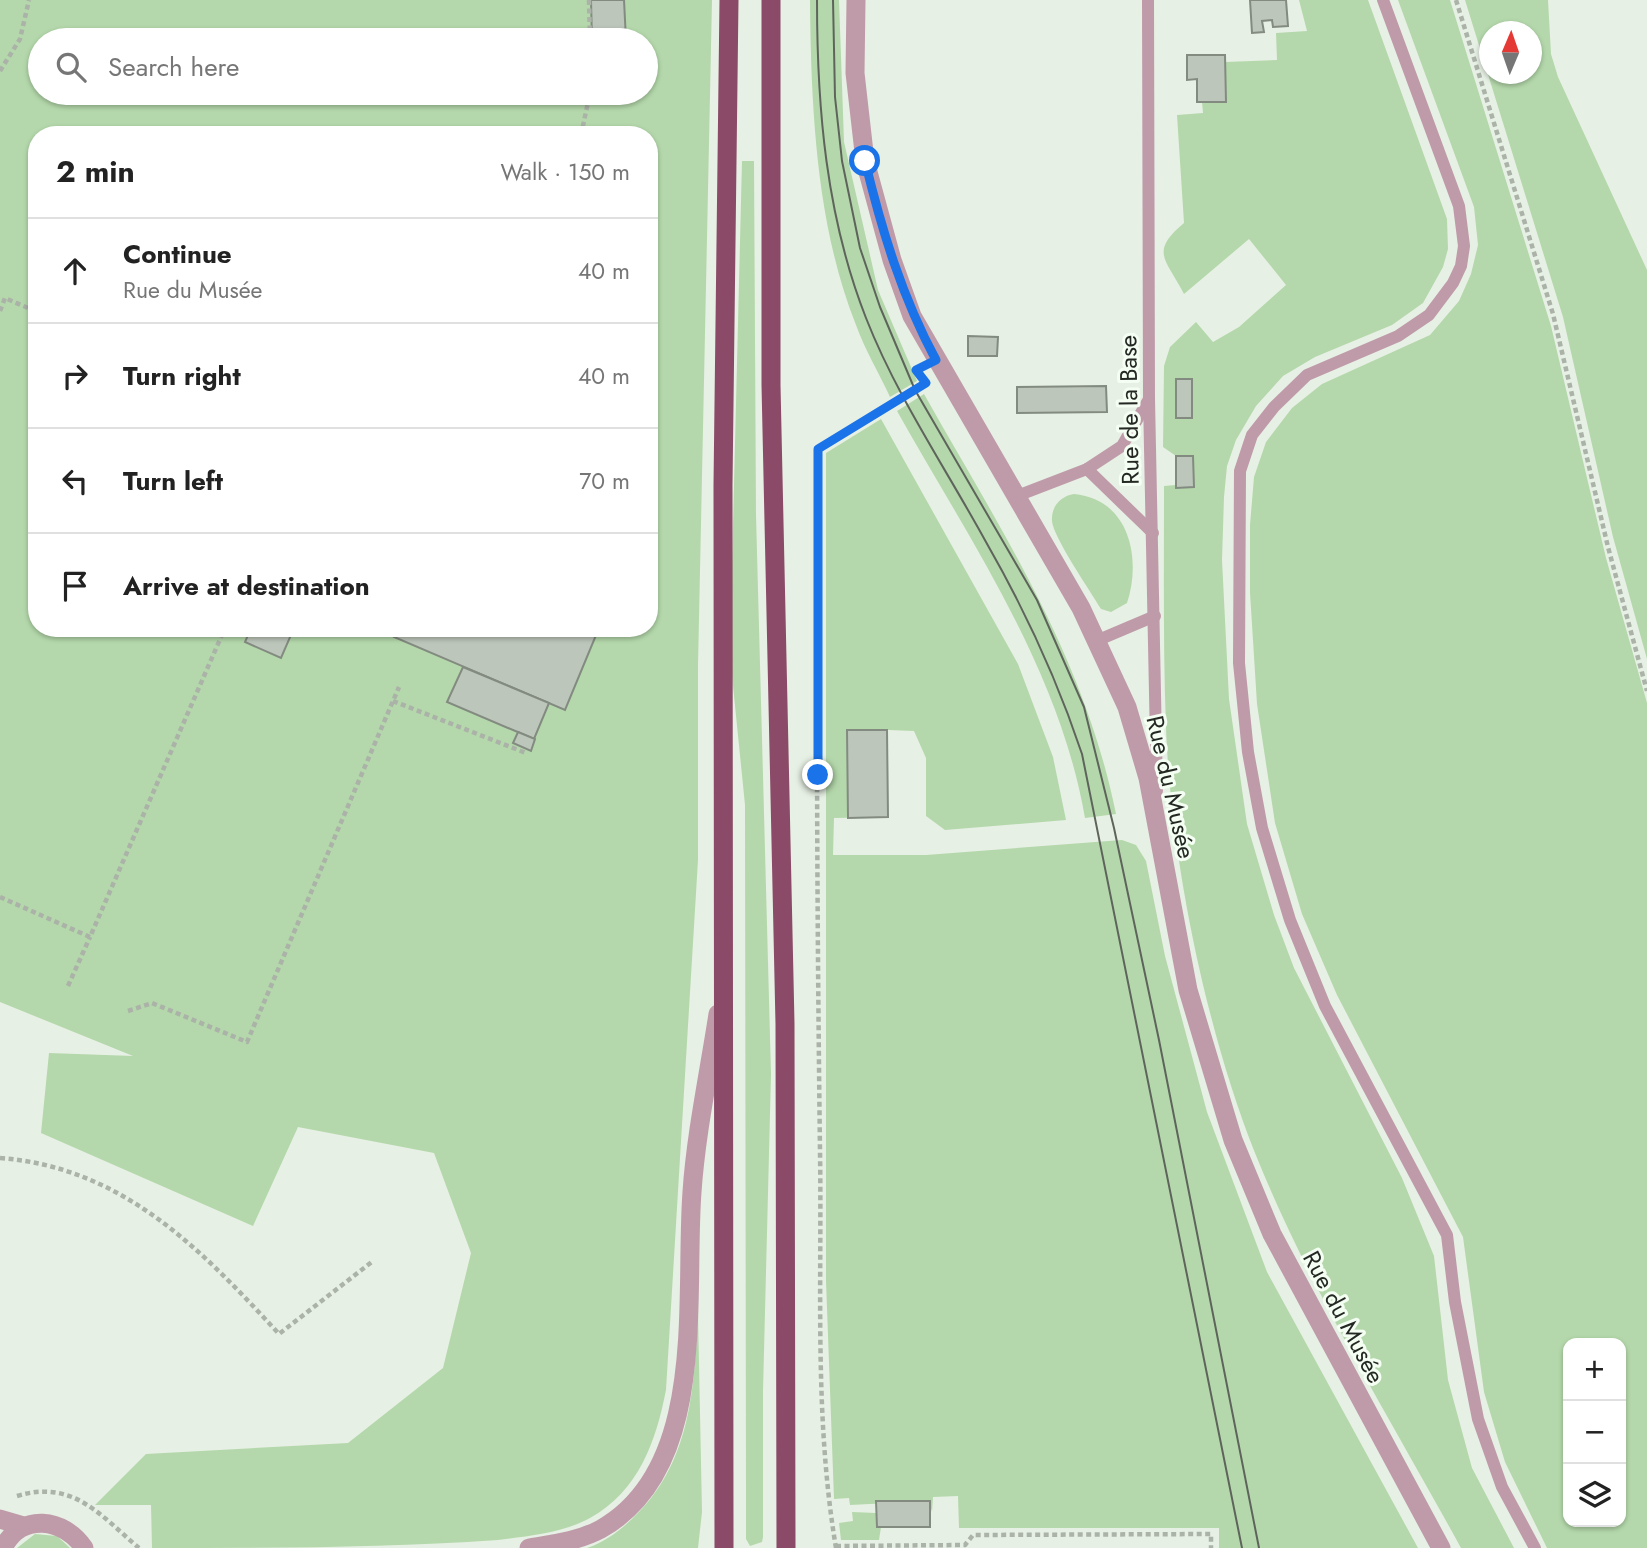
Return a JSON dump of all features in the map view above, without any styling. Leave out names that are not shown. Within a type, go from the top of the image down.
[{"type":"highway","points":[[724,1548],[723,485],[729,0]]},
{"type":"highway","points":[[771,0],[772,399],[785,1024],[786,1548]]},
{"type":"street","name":"Rue du Musée","points":[[856,0],[855,73],[865,161],[892,260],[912,316],[1017,496],[1096,641],[1127,707],[1157,819],[1188,990],[1233,1140],[1272,1234],[1441,1548]]},
{"type":"street","points":[[529,1548],[580,1538],[601,1529],[622,1514],[660,1469],[676,1427],[683,1381],[692,1190],[723,982]]},
{"type":"street","points":[[0,1519],[24,1526],[52,1523],[76,1537],[83,1548]]},
{"type":"street","points":[[3,1548],[13,1533],[24,1526]]},
{"type":"lane","name":"Rue de la Base","points":[[1148,0],[1149,399],[1156,616],[1157,819]]},
{"type":"lane","points":[[1384,0],[1459,206],[1464,246],[1461,266],[1453,283],[1429,315],[1398,336],[1307,375],[1274,407],[1252,435],[1240,471],[1237,511],[1240,675],[1248,752],[1262,828],[1290,920],[1325,1006],[1447,1234],[1455,1302],[1478,1419],[1502,1487],[1535,1548]]},
{"type":"lane","points":[[1017,496],[1087,469],[1122,446],[1149,399]]},
{"type":"lane","points":[[1087,469],[1153,533]]},
{"type":"lane","points":[[1096,641],[1156,616]]},
{"type":"path","points":[[0,71],[20,39],[29,0]]},
{"type":"path","points":[[589,0],[590,28]]},
{"type":"path","points":[[1456,0],[1553,314],[1608,547],[1647,691]]},
{"type":"path","points":[[583,126],[587,105]]},
{"type":"path","points":[[0,311],[5,298],[28,308]]},
{"type":"path","points":[[936,360],[916,370],[926,383],[818,449],[818,982],[823,1401],[825,1483],[836,1547],[965,1545],[973,1535],[1211,1534],[1211,1548]]},
{"type":"path","points":[[68,986],[221,637]]},
{"type":"path","points":[[128,1011],[152,1003],[247,1042],[399,687]]},
{"type":"path","points":[[393,701],[526,753]]},
{"type":"path","points":[[0,897],[90,937]]},
{"type":"path","points":[[0,1158],[23,1160],[77,1175],[141,1204],[201,1251],[279,1334],[373,1261]]},
{"type":"green space","points":[[0,0],[712,0],[698,666],[698,860],[666,1390],[657,1428],[643,1463],[621,1494],[607,1507],[580,1523],[521,1537],[455,1543],[282,1548],[152,1548],[151,1505],[95,1505],[146,1454],[348,1443],[443,1368],[471,1253],[434,1153],[298,1127],[253,1226],[41,1133],[49,1053],[133,1056],[0,1002]]},
{"type":"green space","points":[[810,0],[839,0],[844,142],[878,290],[917,381],[890,397],[856,325],[832,247],[814,123]]},
{"type":"green space","points":[[1299,0],[1368,0],[1447,219],[1448,249],[1443,267],[1423,303],[1392,325],[1315,357],[1283,376],[1256,406],[1236,440],[1227,466],[1222,560],[1229,699],[1247,824],[1274,915],[1294,968],[1402,1178],[1434,1256],[1448,1380],[1472,1468],[1514,1548],[1461,1548],[1300,1254],[1255,1153],[1221,1053],[1194,944],[1175,833],[1166,728],[1164,486],[1176,485],[1176,456],[1163,447],[1164,366],[1170,347],[1196,322],[1213,342],[1239,327],[1286,285],[1249,239],[1184,294],[1164,256],[1167,241],[1184,223],[1177,115],[1203,113],[1202,102],[1226,102],[1225,62],[1277,60],[1276,33],[1307,31]]},
{"type":"green space","points":[[1398,0],[1450,0],[1551,326],[1606,558],[1647,703],[1647,1548],[1547,1548],[1505,1462],[1484,1392],[1463,1237],[1337,995],[1302,914],[1275,823],[1257,704],[1250,593],[1250,525],[1254,477],[1266,442],[1292,408],[1322,384],[1430,335],[1459,301],[1471,274],[1478,245],[1474,207]]},
{"type":"green space","points":[[1465,0],[1548,0],[1551,54],[1558,77],[1647,270],[1647,659],[1613,537],[1563,317],[1491,84],[1542,84],[1542,21],[1479,21],[1479,45]]},
{"type":"green space","points":[[742,161],[754,161],[756,515],[771,1074],[763,1391],[763,1537],[762,1542],[750,1546],[746,1539],[745,805],[731,666]]},
{"type":"green space","points":[[924,394],[1011,546],[1062,648],[1102,756],[1116,814],[1085,818],[1055,709],[1033,658],[982,557],[897,411]]},
{"type":"green space","points":[[881,419],[1018,664],[1053,757],[1066,820],[945,830],[926,816],[926,758],[914,731],[888,730],[888,817],[834,818],[833,855],[926,855],[1122,840],[1136,845],[1146,861],[1165,956],[1207,1112],[1267,1272],[1418,1548],[1219,1548],[1219,1528],[959,1528],[958,1496],[933,1497],[932,1512],[929,1501],[850,1505],[849,1498],[834,1499],[826,1281],[826,453]]},
{"type":"green space","points":[[1074,494],[1093,498],[1108,507],[1127,534],[1133,568],[1131,586],[1127,603],[1111,612],[1101,609],[1054,529],[1052,516],[1055,506],[1061,499]]},
{"type":"green space","points":[[698,1315],[702,1512],[698,1548],[587,1548],[611,1536],[632,1519],[652,1497],[667,1474],[686,1424],[691,1398]]},
{"type":"green space","points":[[852,1512],[876,1513],[877,1526],[881,1527],[879,1540],[841,1540],[839,1523],[853,1521]]},
{"type":"green space","points":[[35,1534],[57,1536],[70,1548],[17,1548]]},
{"type":"building","points":[[591,0],[624,0],[625,28],[592,28]]},
{"type":"building","points":[[1250,0],[1286,0],[1288,26],[1273,27],[1272,20],[1262,21],[1264,32],[1252,33]]},
{"type":"building","points":[[1187,55],[1225,55],[1226,102],[1197,102],[1197,79],[1187,80]]},
{"type":"building","points":[[968,336],[998,337],[997,356],[968,356]]},
{"type":"building","points":[[1176,379],[1192,379],[1192,418],[1176,418]]},
{"type":"building","points":[[1106,386],[1107,412],[1017,413],[1017,387]]},
{"type":"building","points":[[1176,456],[1193,456],[1194,487],[1176,488]]},
{"type":"building","points":[[247,637],[290,637],[281,658],[245,642]]},
{"type":"building","points":[[394,637],[595,637],[565,710]]},
{"type":"building","points":[[463,667],[549,703],[534,739],[447,702]]},
{"type":"building","points":[[847,730],[887,730],[888,817],[848,818]]},
{"type":"building","points":[[518,732],[535,739],[531,751],[513,743]]},
{"type":"building","points":[[876,1501],[930,1501],[930,1527],[877,1527]]},
{"type":"tram line","points":[[817,0],[819,81],[826,161],[841,240],[852,279],[892,376],[1027,619],[1051,672],[1082,754],[1242,1548]]},
{"type":"tram line","points":[[833,0],[835,97],[842,161],[860,248],[880,307],[915,390],[1037,600],[1084,707],[1114,828],[1159,1040],[1259,1548]]},
{"type":"route","points":[[818,775],[818,449],[926,383],[916,370],[936,360],[912,316],[892,260],[865,161]]}]
